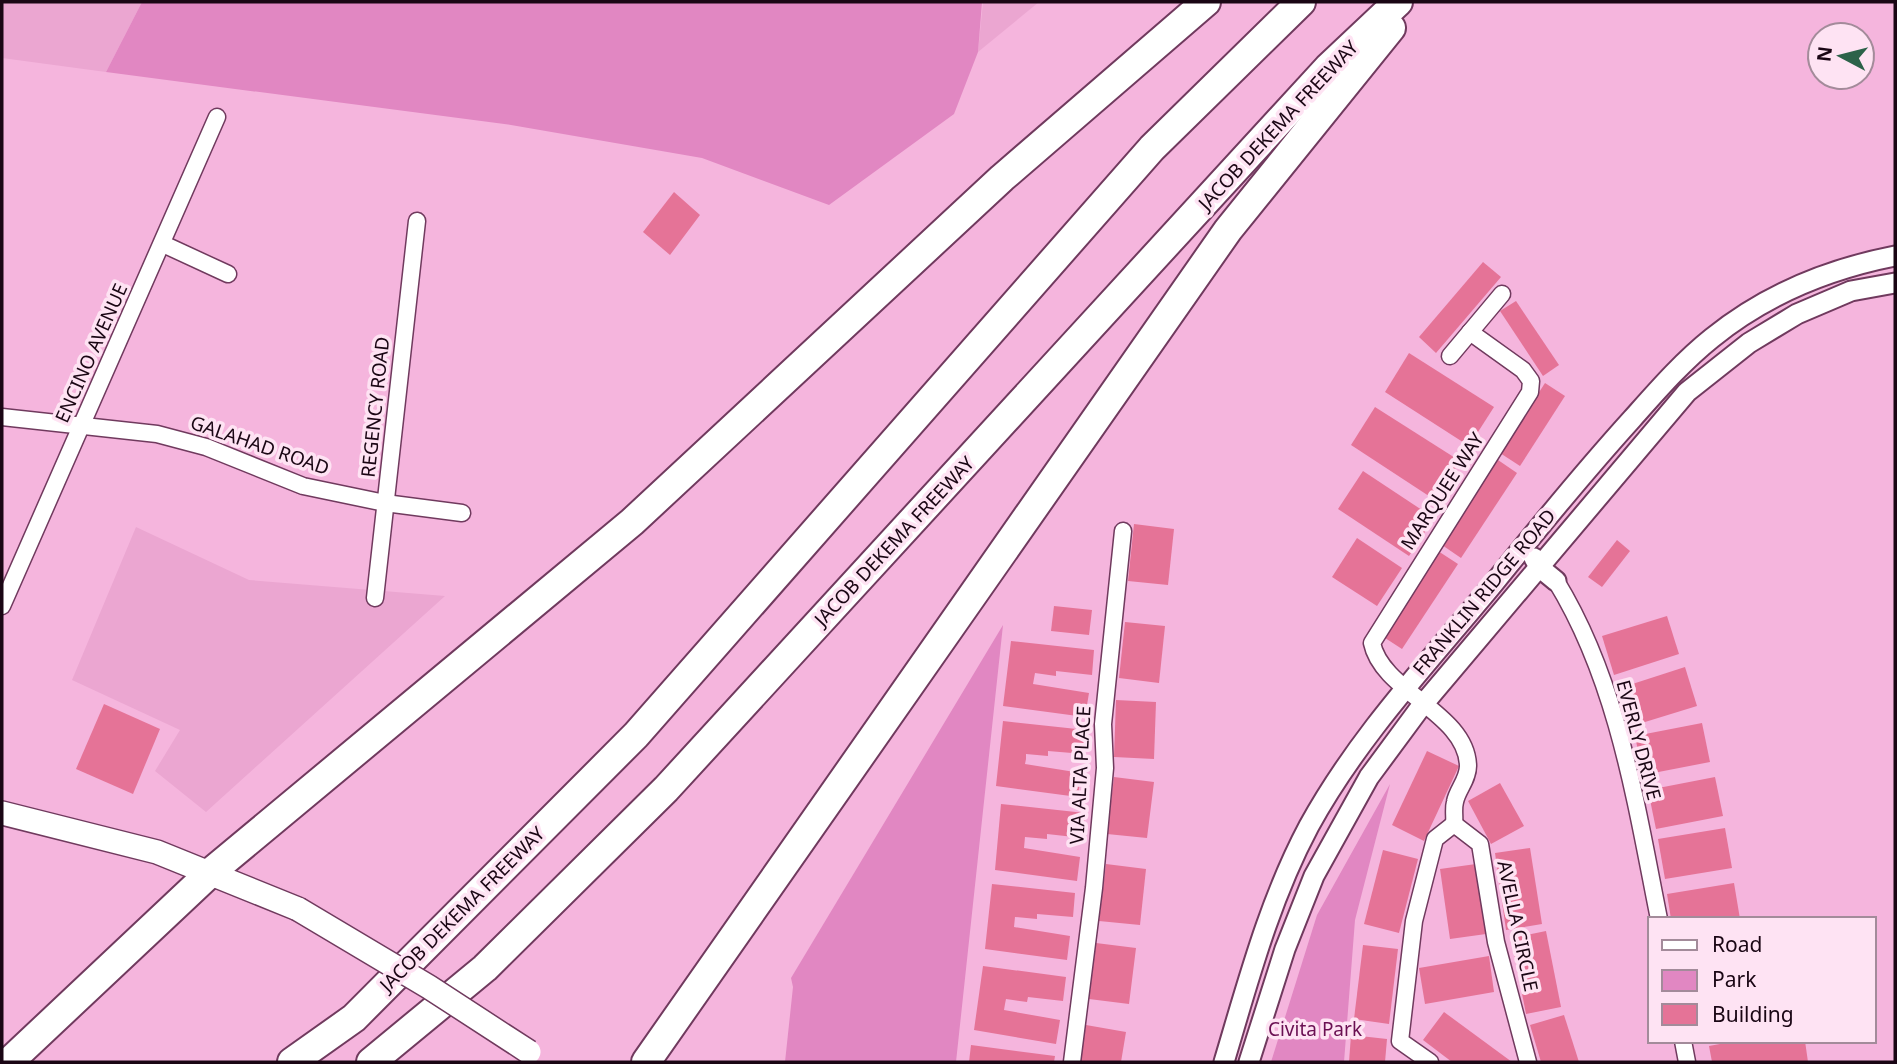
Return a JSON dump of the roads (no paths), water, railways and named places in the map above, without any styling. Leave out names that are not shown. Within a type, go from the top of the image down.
[{"type":"highway","points":[[9,1062],[211,872],[632,522],[1002,178],[1206,2]]},
{"type":"highway","name":"JACOB DEKEMA FREEWAY","points":[[292,1062],[354,1018],[636,734],[1152,148],[1301,2]]},
{"type":"highway","name":"JACOB DEKEMA FREEWAY","points":[[371,1062],[485,968],[666,789],[1328,68],[1398,2]]},
{"type":"highway","points":[[646,1062],[1228,230],[1413,2]]},
{"type":"main road","points":[[2,813],[157,852],[298,909],[429,986],[535,1057]]},
{"type":"street","name":"ENCINO AVENUE","points":[[2,606],[217,117]]},
{"type":"street","name":"REGENCY ROAD","points":[[375,598],[416,221]]},
{"type":"street","points":[[163,244],[228,274]]},
{"type":"street","name":"FRANKLIN RIDGE ROAD","points":[[1224,1062],[1263,934],[1295,855],[1343,769],[1404,687],[1668,379],[1714,337],[1779,296],[1831,272],[1895,256]]},
{"type":"street","name":"FRANKLIN RIDGE ROAD","points":[[1249,1062],[1285,948],[1314,876],[1348,810],[1381,759],[1424,704],[1687,393],[1772,328],[1851,291],[1895,283]]},
{"type":"street","points":[[1450,356],[1502,294]]},
{"type":"street","points":[[1732,356],[1730,346],[1733,336],[1768,313],[1779,296]]},
{"type":"street","name":"MARQUEE WAY","points":[[1454,824],[1455,800],[1468,768],[1466,758],[1443,719],[1404,687],[1375,656],[1374,636],[1530,392],[1531,381],[1524,370],[1470,332]]},
{"type":"street","points":[[1687,393],[1690,384],[1715,358],[1719,347],[1714,337]]},
{"type":"street","name":"GALAHAD ROAD","points":[[2,417],[81,428],[156,434],[206,447],[303,486],[385,503],[462,513]]},
{"type":"street","points":[[1556,581],[1539,567],[1534,559],[1537,547],[1566,508],[1567,494]]},
{"type":"street","name":"VIA ALTA PLACE","points":[[1072,1062],[1094,888],[1105,768],[1103,724],[1123,531]]},
{"type":"street","name":"EVERLY DRIVE","points":[[1556,581],[1581,622],[1626,757],[1659,917]]},
{"type":"street","points":[[1424,704],[1419,687],[1450,649],[1458,625]]},
{"type":"street","points":[[1381,759],[1382,747],[1409,710],[1412,701],[1404,687]]},
{"type":"street","points":[[1430,1062],[1400,1041],[1408,957],[1414,921],[1435,839],[1454,824]]},
{"type":"street","name":"AVELLA CIRCLE","points":[[1454,824],[1480,844],[1496,943],[1528,1062]]},
{"type":"street","points":[[1683,1043],[1687,1062]]},
{"type":"park label","name":"Civita Park","points":[[1315,1029]]}]
